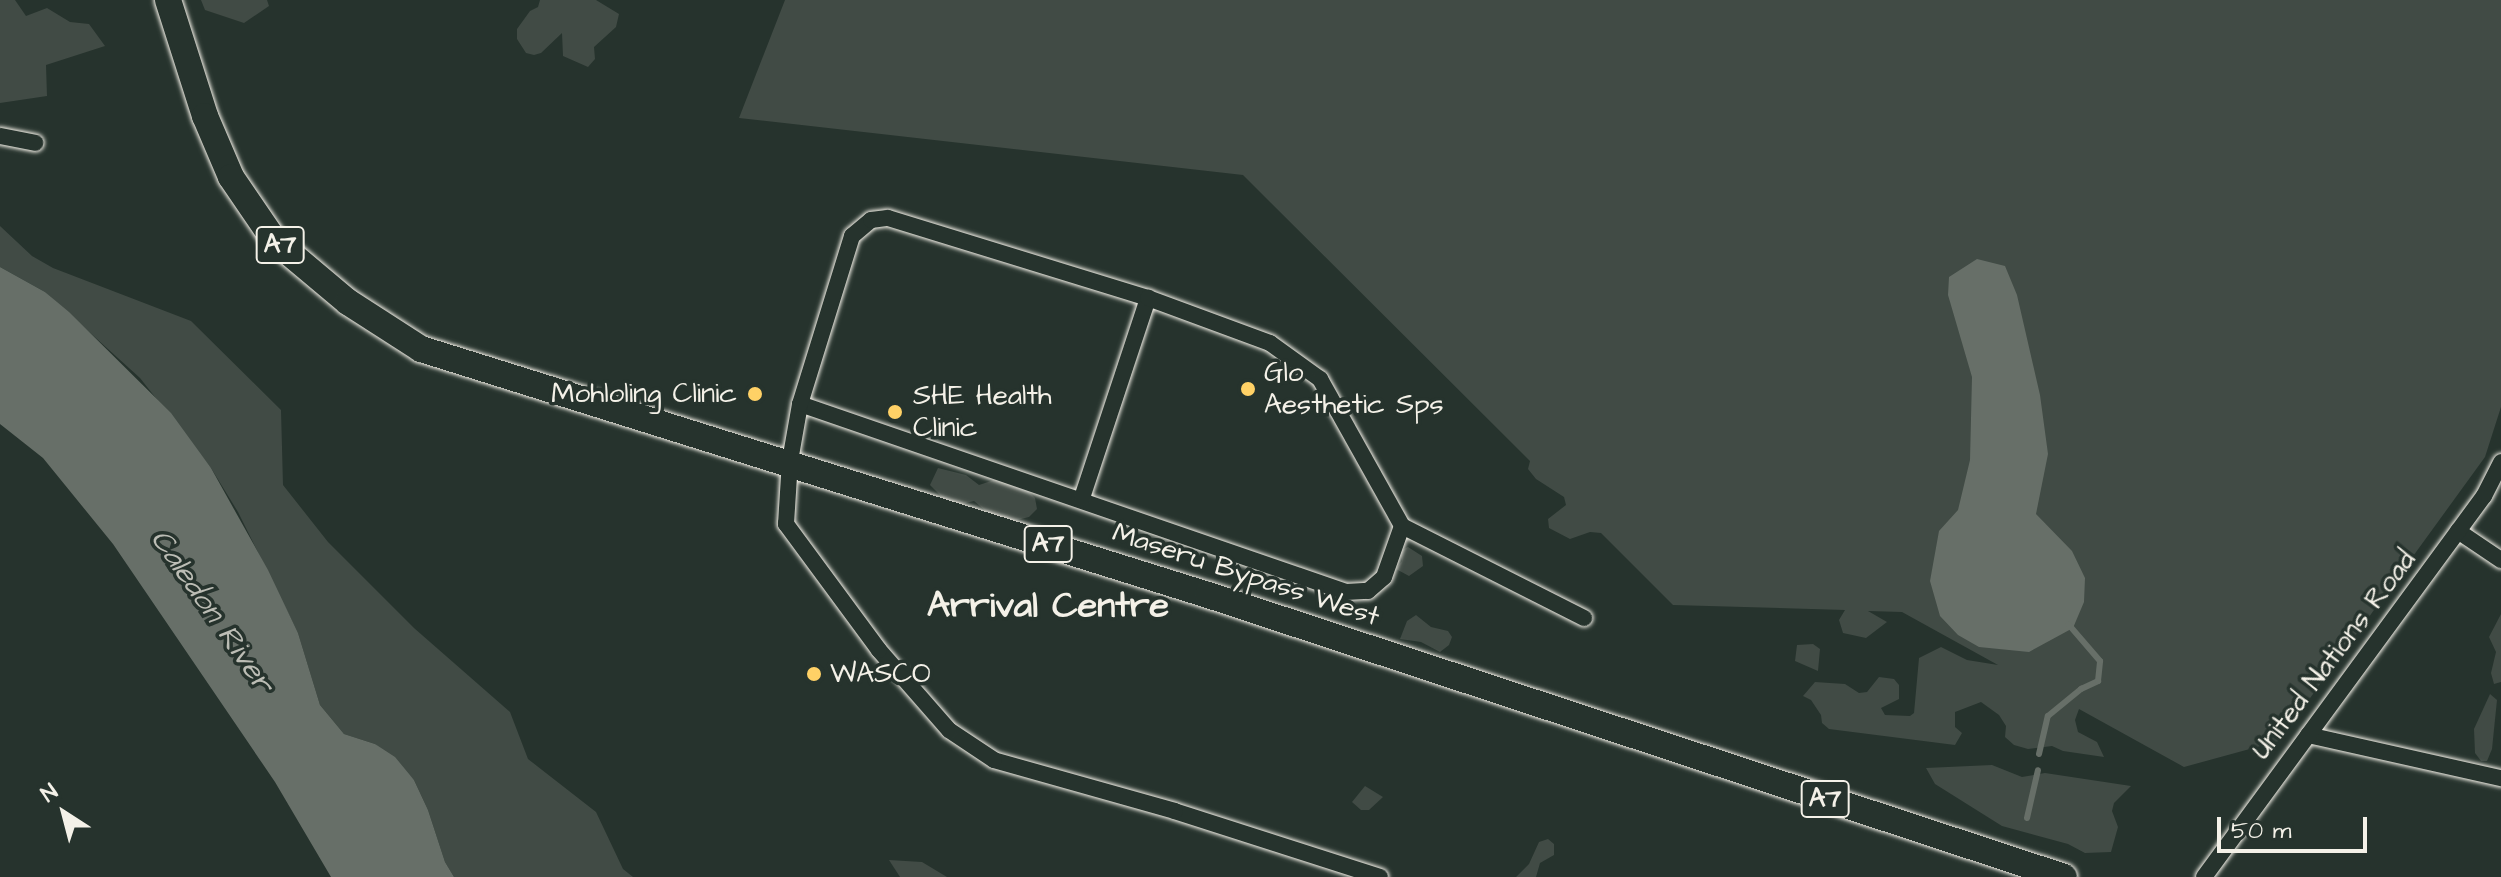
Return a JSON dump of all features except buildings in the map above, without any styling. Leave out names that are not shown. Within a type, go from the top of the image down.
[{"type":"main road","name":"Maseru Bypass West","points":[[168,0],[205,116],[231,177],[274,240],[348,302],[421,349],[790,461],[1208,595],[2064,877]]},
{"type":"street","points":[[0,136],[35,143]]},
{"type":"street","points":[[1380,877],[1175,811],[994,760],[949,730],[879,650],[786,524],[790,461],[800,404],[852,236],[871,220],[888,218],[1148,298],[1270,343],[1320,379],[1402,526],[1584,618]]},
{"type":"street","points":[[1082,498],[1148,298]]},
{"type":"street","points":[[800,404],[1082,498],[1346,592],[1368,591],[1384,577],[1402,526]]},
{"type":"street","name":"United Nations Road","points":[[2204,877],[2484,496],[2501,462]]},
{"type":"street","points":[[2458,531],[2501,560]]},
{"type":"street","points":[[2308,735],[2501,778]]},
{"type":"shaded area","points":[[0,0],[15,0],[26,16],[47,8],[70,22],[89,24],[105,46],[46,65],[47,96],[0,103]]},
{"type":"shaded area","points":[[201,0],[267,0],[269,6],[244,23],[205,10]]},
{"type":"shaded area","points":[[540,0],[596,0],[619,14],[616,27],[594,47],[595,59],[588,67],[563,56],[562,33],[541,53],[526,53],[517,39],[517,29],[530,11],[538,7]]},
{"type":"shaded area","points":[[785,0],[2501,0],[2501,407],[2485,457],[2279,741],[2184,767],[2079,709],[2075,720],[2078,732],[2097,742],[2104,757],[2063,751],[2052,746],[2028,749],[2014,745],[2005,737],[2006,726],[1999,715],[1981,702],[1955,712],[1955,727],[1962,733],[1955,745],[1829,729],[1822,723],[1821,715],[1811,700],[1803,696],[1815,682],[1845,684],[1859,693],[1867,692],[1879,677],[1894,679],[1899,685],[1899,699],[1881,708],[1885,715],[1910,716],[1914,713],[1919,658],[1941,647],[1967,660],[1998,665],[1902,612],[1868,611],[1887,622],[1866,638],[1843,633],[1839,620],[1845,610],[1673,605],[1601,533],[1590,532],[1570,539],[1549,528],[1548,519],[1566,505],[1564,497],[1536,479],[1528,469],[1530,461],[1243,175],[739,118]]},
{"type":"shaded area","points":[[0,226],[32,256],[53,268],[191,321],[281,410],[283,485],[328,542],[414,628],[510,712],[528,759],[596,812],[623,869],[633,877],[454,877],[445,862],[428,810],[414,780],[375,744],[344,734],[320,705],[298,633],[238,512],[211,468],[140,378],[45,292],[0,267]]},
{"type":"shaded area","points":[[938,468],[966,475],[979,485],[1003,477],[1018,481],[1035,498],[1037,509],[1029,517],[1001,524],[974,501],[958,505],[944,499],[930,485]]},
{"type":"shaded area","points":[[1408,547],[1422,556],[1423,566],[1409,576],[1396,569],[1402,561],[1400,551]]},
{"type":"shaded area","points":[[2501,614],[2501,682],[2494,684],[2491,673],[2496,652],[2489,637]]},
{"type":"shaded area","points":[[1416,615],[1431,627],[1448,631],[1452,637],[1449,645],[1440,652],[1421,642],[1400,639],[1407,621]]},
{"type":"shaded area","points":[[1813,644],[1820,649],[1818,671],[1795,661],[1797,645]]},
{"type":"shaded area","points":[[2490,694],[2497,700],[2492,749],[2487,761],[2481,761],[2475,753],[2474,729]]},
{"type":"shaded area","points":[[1992,765],[2022,777],[2045,773],[2131,786],[2114,803],[2112,811],[2118,827],[2111,852],[2085,853],[2068,844],[2002,826],[1935,784],[1926,768]]},
{"type":"shaded area","points":[[1365,786],[1383,797],[1369,810],[1361,810],[1352,802]]},
{"type":"shaded area","points":[[1548,839],[1554,844],[1554,855],[1540,863],[1536,877],[1516,877],[1529,864],[1539,842]]},
{"type":"shaded area","points":[[889,860],[922,862],[947,877],[900,877]]},
{"type":"water","points":[[1977,259],[2005,266],[2017,295],[2040,395],[2048,454],[2036,514],[2072,551],[2085,578],[2084,602],[2073,628],[2029,652],[1979,647],[1958,635],[1940,616],[1930,581],[1939,531],[1958,510],[1970,460],[1972,377],[1948,295],[1949,277]]},
{"type":"water","name":"Caledon River","points":[[0,267],[45,292],[69,312],[171,413],[211,468],[268,570],[298,633],[320,705],[344,734],[375,744],[395,757],[414,780],[428,810],[445,862],[454,877],[331,877],[275,782],[113,544],[43,458],[0,424]]},
{"type":"waterway","points":[[2039,754],[2048,716],[2081,689],[2098,681],[2100,661],[2069,625]]},
{"type":"waterway","points":[[2027,818],[2038,770]]},
{"type":"place","name":"Glo Aesthetic Sps","points":[[1248,389]]},
{"type":"place","name":"Mohloling Clinic","points":[[755,394]]},
{"type":"place","name":"SHE Health Clinic","points":[[895,412]]},
{"type":"place","name":"WASCO","points":[[814,674]]},
{"type":"district","name":"Arrival Centre","points":[[1048,606]]}]
